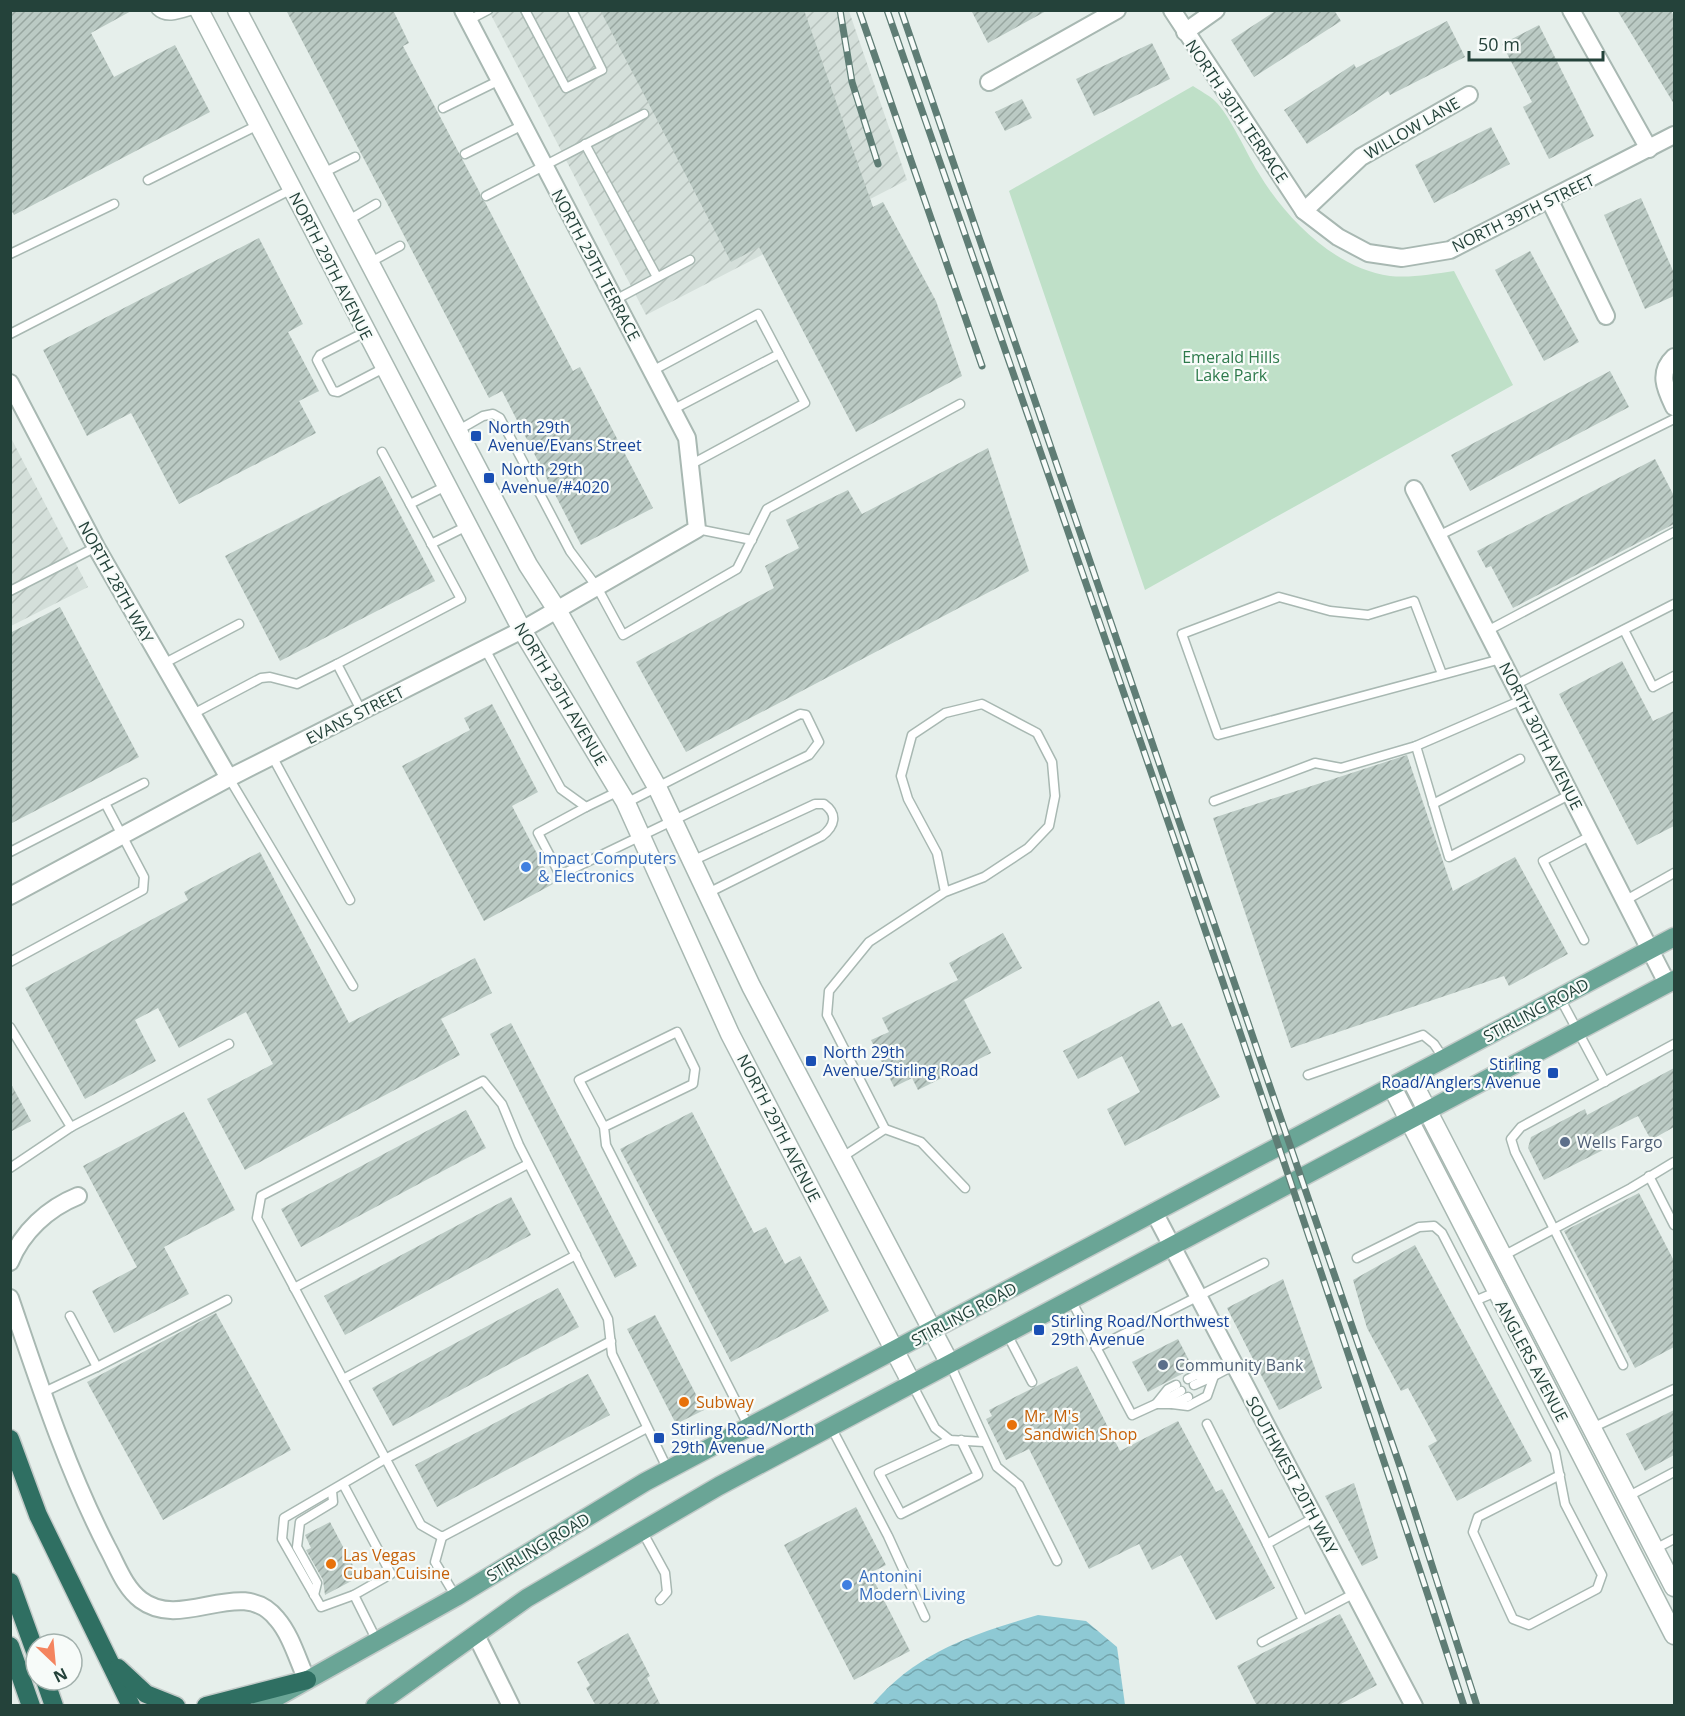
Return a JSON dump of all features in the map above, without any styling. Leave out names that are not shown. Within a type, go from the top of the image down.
[{"type":"highway","points":[[10,1439],[38,1515],[131,1706]]},
{"type":"highway","points":[[10,1582],[28,1632]]},
{"type":"highway","points":[[10,1646],[31,1706]]},
{"type":"highway","points":[[101,1646],[125,1677],[146,1694],[176,1706]]},
{"type":"highway","points":[[206,1706],[307,1680]]},
{"type":"main road","name":"STIRLING ROAD","points":[[261,1706],[456,1597],[668,1470],[1674,937]]},
{"type":"main road","points":[[375,1706],[527,1598],[641,1530],[1671,981]]},
{"type":"street","name":"NORTH 29TH AVENUE","points":[[199,10],[522,630],[623,797],[730,1034],[912,1384]]},
{"type":"street","name":"NORTH 29TH AVENUE","points":[[237,10],[528,565],[557,610],[657,787],[751,986],[950,1364]]},
{"type":"street","points":[[989,82],[1117,10]]},
{"type":"street","name":"NORTH 30TH TERRACE","points":[[1172,10],[1304,211]]},
{"type":"street","points":[[1185,32],[1216,10]]},
{"type":"street","points":[[1571,10],[1649,149]]},
{"type":"street","name":"NORTH 29TH TERRACE","points":[[466,15],[687,438],[697,529]]},
{"type":"street","name":"WILLOW LANE","points":[[1304,211],[1361,157],[1469,95]]},
{"type":"street","name":"NORTH 39TH STREET","points":[[1304,211],[1338,237],[1368,254],[1402,258],[1450,250],[1550,201],[1674,135]]},
{"type":"street","points":[[1550,201],[1606,316]]},
{"type":"street","points":[[1674,357],[1664,372],[1663,385],[1674,407]]},
{"type":"street","name":"NORTH 28TH WAY","points":[[12,390],[96,547],[190,715],[229,778]]},
{"type":"street","name":"NORTH 30TH AVENUE","points":[[1413,489],[1651,949],[1671,981]]},
{"type":"street","name":"EVANS STREET","points":[[10,896],[229,778],[522,630],[697,529]]},
{"type":"street","name":"ANGLERS AVENUE","points":[[1410,1077],[1673,1582]]},
{"type":"street","name":"ANGLERS AVENUE","points":[[1392,1087],[1674,1635]]},
{"type":"street","points":[[10,1262],[25,1236],[45,1215],[78,1196]]},
{"type":"street","name":"SOUTHWEST 20TH WAY","points":[[1154,1212],[1414,1706]]},
{"type":"street","points":[[10,1298],[79,1492],[133,1592],[150,1605],[171,1611],[237,1601],[259,1605],[277,1619],[307,1680]]},
{"type":"street","points":[[1622,1533],[1634,1544],[1644,1549],[1655,1549]]},
{"type":"street","points":[[476,1635],[511,1706]]},
{"type":"lane","points":[[156,10],[165,16],[174,16],[193,10]]},
{"type":"lane","points":[[466,15],[488,10]]},
{"type":"lane","points":[[525,10],[566,88],[602,70],[572,10]]},
{"type":"lane","points":[[443,108],[500,80]]},
{"type":"lane","points":[[486,196],[645,114]]},
{"type":"lane","points":[[148,180],[258,125]]},
{"type":"lane","points":[[465,154],[523,125]]},
{"type":"lane","points":[[585,144],[657,277]]},
{"type":"lane","points":[[322,174],[355,157]]},
{"type":"lane","points":[[10,334],[292,189]]},
{"type":"lane","points":[[10,254],[114,204]]},
{"type":"lane","points":[[347,220],[376,204]]},
{"type":"lane","points":[[369,263],[400,246]]},
{"type":"lane","points":[[615,300],[690,260]]},
{"type":"lane","points":[[652,371],[758,314],[805,403],[690,465]]},
{"type":"lane","points":[[365,332],[320,355],[317,360],[333,391],[338,392],[384,368]]},
{"type":"lane","points":[[672,410],[779,354]]},
{"type":"lane","points":[[457,431],[483,416],[493,414],[500,418],[570,551],[597,587],[623,635],[737,569],[767,508],[960,404]]},
{"type":"lane","points":[[1438,536],[1674,419]]},
{"type":"lane","points":[[190,715],[261,678],[270,677],[297,684],[461,600],[382,452]]},
{"type":"lane","points":[[410,504],[446,486]]},
{"type":"lane","points":[[431,544],[467,526]]},
{"type":"lane","points":[[697,529],[752,540]]},
{"type":"lane","points":[[1487,631],[1674,532]]},
{"type":"lane","points":[[10,591],[96,547]]},
{"type":"lane","points":[[1442,674],[1414,601],[1368,615],[1330,611],[1279,597],[1182,634],[1218,735],[1501,659]]},
{"type":"lane","points":[[1214,801],[1315,763],[1341,768],[1416,746],[1519,692],[1624,630],[1674,604]]},
{"type":"lane","points":[[162,664],[239,624]]},
{"type":"lane","points":[[1624,630],[1653,687],[1674,676]]},
{"type":"lane","points":[[485,649],[561,789],[586,807]]},
{"type":"lane","points":[[338,664],[362,712]]},
{"type":"lane","points":[[945,892],[937,853],[908,799],[901,776],[912,735],[945,713],[982,704],[1037,733],[1052,762],[1055,796],[1048,826],[1028,848],[984,877],[945,892],[869,942],[829,991],[827,1015],[885,1129],[921,1142],[965,1188]]},
{"type":"lane","points":[[800,714],[806,716],[819,742],[809,755],[560,875],[538,833],[586,807],[657,787],[800,714]]},
{"type":"lane","points":[[1416,746],[1449,857],[1571,794]]},
{"type":"lane","points":[[273,756],[350,900]]},
{"type":"lane","points":[[1433,804],[1520,759]]},
{"type":"lane","points":[[229,778],[353,986]]},
{"type":"lane","points":[[10,852],[144,783]]},
{"type":"lane","points":[[10,962],[143,890],[144,877],[105,803]]},
{"type":"lane","points":[[692,861],[815,804],[824,804],[833,815],[834,822],[830,830],[822,836],[708,893]]},
{"type":"lane","points":[[1584,940],[1543,861],[1592,835]]},
{"type":"lane","points":[[1626,900],[1674,873]]},
{"type":"lane","points":[[1560,998],[1605,1082]]},
{"type":"lane","points":[[10,1027],[71,1127]]},
{"type":"lane","points":[[604,1127],[693,1084],[695,1069],[677,1032],[579,1080],[604,1127],[606,1145],[749,1427]]},
{"type":"lane","points":[[1308,1075],[1423,1035],[1434,1044],[1444,1059]]},
{"type":"lane","points":[[10,1168],[71,1127],[229,1044]]},
{"type":"lane","points":[[1623,1365],[1515,1152],[1511,1139],[1521,1127],[1674,1044]]},
{"type":"lane","points":[[442,1537],[421,1525],[257,1218],[261,1196],[483,1081],[502,1104],[528,1164],[608,1318],[612,1354],[668,1470]]},
{"type":"lane","points":[[841,1159],[885,1129]]},
{"type":"lane","points":[[1503,1256],[1632,1188],[1674,1162]]},
{"type":"lane","points":[[294,1288],[528,1164]]},
{"type":"lane","points":[[1648,1176],[1674,1225]]},
{"type":"lane","points":[[1357,1258],[1419,1227],[1434,1226],[1442,1233],[1556,1452],[1560,1475],[1565,1504],[1602,1575],[1597,1589],[1529,1625],[1513,1619],[1473,1532],[1478,1517],[1560,1475]]},
{"type":"lane","points":[[343,1379],[576,1255]]},
{"type":"lane","points":[[1096,1348],[1264,1263]]},
{"type":"lane","points":[[1477,1300],[1497,1293]]},
{"type":"lane","points":[[42,1393],[227,1300]]},
{"type":"lane","points":[[1071,1300],[1131,1415],[1156,1404],[1188,1406],[1207,1396],[1214,1376]]},
{"type":"lane","points":[[70,1316],[97,1367]]},
{"type":"lane","points":[[1006,1334],[1032,1382]]},
{"type":"lane","points":[[343,1484],[391,1574],[354,1595],[321,1607],[282,1539],[284,1518],[386,1459],[610,1341]]},
{"type":"lane","points":[[950,1364],[997,1467],[1019,1485],[1057,1561]]},
{"type":"lane","points":[[1194,1385],[1235,1365]]},
{"type":"lane","points":[[912,1384],[935,1428],[950,1440]]},
{"type":"lane","points":[[1156,1404],[1168,1389],[1182,1391],[1172,1404]]},
{"type":"lane","points":[[1592,1428],[1674,1389]]},
{"type":"lane","points":[[1207,1424],[1303,1620]]},
{"type":"lane","points":[[831,1427],[888,1536],[925,1617]]},
{"type":"lane","points":[[456,1597],[435,1562],[442,1537],[647,1428]]},
{"type":"lane","points":[[961,1440],[978,1475],[900,1514],[879,1473],[950,1440],[961,1440],[984,1442]]},
{"type":"lane","points":[[1627,1497],[1674,1472]]},
{"type":"lane","points":[[314,1595],[317,1583],[297,1547],[300,1522],[333,1502],[332,1491]]},
{"type":"lane","points":[[1267,1544],[1314,1517]]},
{"type":"lane","points":[[641,1530],[665,1574],[667,1592],[660,1599]]},
{"type":"lane","points":[[1655,1549],[1674,1539]]},
{"type":"lane","points":[[1262,1642],[1355,1593]]},
{"type":"lane","points":[[354,1595],[378,1641]]},
{"type":"lane","points":[[394,1706],[401,1688]]},
{"type":"shaded area","points":[[489,11],[849,11],[907,180],[646,315]]},
{"type":"shaded area","points":[[10,436],[88,587],[11,626],[10,626]]},
{"type":"green space","name":"Emerald Hills Lake Park","points":[[1193,86],[1220,107],[1258,172],[1282,207],[1313,238],[1331,252],[1369,271],[1390,276],[1414,276],[1454,271],[1513,385],[1145,590],[1009,191]]},
{"type":"water","points":[[1038,1615],[1086,1621],[1117,1647],[1125,1705],[872,1705],[907,1671],[947,1647]]},
{"type":"building","points":[[10,10],[133,10],[91,33],[114,77],[175,45],[210,112],[14,215],[10,208]]},
{"type":"building","points":[[286,10],[393,10],[409,43],[403,46],[480,193],[481,199],[485,202],[573,371],[580,367],[653,508],[581,545],[502,391],[489,398]]},
{"type":"building","points":[[600,10],[804,10],[873,207],[883,202],[936,301],[962,376],[856,432],[759,247],[731,262]]},
{"type":"building","points":[[971,10],[1048,10],[988,43]]},
{"type":"building","points":[[1277,10],[1334,10],[1341,21],[1254,77],[1231,40]]},
{"type":"building","points":[[1617,10],[1671,10],[1674,17],[1674,104]]},
{"type":"building","points":[[1447,21],[1465,57],[1390,95],[1388,91],[1307,144],[1284,110],[1354,64],[1356,68]]},
{"type":"building","points":[[1539,25],[1594,136],[1549,159],[1523,107],[1532,102],[1502,44]]},
{"type":"building","points":[[1152,43],[1170,79],[1094,116],[1076,79]]},
{"type":"building","points":[[1022,99],[1032,118],[1005,131],[995,112]]},
{"type":"building","points":[[1491,127],[1510,164],[1434,203],[1415,165]]},
{"type":"building","points":[[1641,198],[1674,273],[1674,296],[1645,309],[1604,215]]},
{"type":"building","points":[[259,238],[303,324],[288,332],[319,391],[299,401],[316,433],[179,504],[131,413],[87,436],[43,350]]},
{"type":"building","points":[[1530,251],[1579,342],[1544,361],[1495,270]]},
{"type":"building","points":[[1610,371],[1629,407],[1470,491],[1451,455]]},
{"type":"building","points":[[988,448],[1029,571],[686,752],[636,662],[774,588],[765,566],[799,548],[786,520],[848,490],[862,514]]},
{"type":"building","points":[[1655,459],[1674,496],[1674,524],[1513,608],[1491,566],[1486,568],[1477,551]]},
{"type":"building","points":[[380,476],[435,581],[280,661],[225,556]]},
{"type":"building","points":[[60,607],[139,757],[10,824],[10,633]]},
{"type":"building","points":[[1622,661],[1653,721],[1674,711],[1674,826],[1637,845],[1559,694]]},
{"type":"building","points":[[492,704],[538,792],[512,806],[553,884],[484,921],[402,766],[470,730],[464,718]]},
{"type":"building","points":[[1407,755],[1453,891],[1515,857],[1568,954],[1509,986],[1504,976],[1291,1048],[1213,818]]},
{"type":"building","points":[[260,852],[349,1023],[475,958],[492,993],[441,1019],[460,1055],[245,1170],[207,1099],[273,1064],[246,1012],[179,1048],[158,1008],[135,1020],[156,1061],[85,1099],[25,988],[188,900],[184,892]]},
{"type":"building","points":[[1003,933],[1022,968],[964,1000],[991,1053],[918,1090],[912,1078],[894,1087],[871,1040],[889,1032],[882,1018],[958,980],[949,963]]},
{"type":"building","points":[[1159,1001],[1172,1027],[1182,1023],[1220,1097],[1125,1146],[1107,1109],[1140,1092],[1122,1056],[1078,1079],[1063,1051]]},
{"type":"building","points":[[511,1023],[637,1266],[615,1278],[490,1034]]},
{"type":"building","points":[[1674,1068],[1674,1127],[1651,1140],[1638,1116],[1598,1136],[1605,1149],[1544,1180],[1528,1148],[1531,1137],[1585,1109],[1587,1115]]},
{"type":"building","points":[[10,1082],[31,1121],[10,1132]]},
{"type":"building","points":[[466,1110],[486,1148],[301,1247],[281,1209]]},
{"type":"building","points":[[184,1112],[235,1210],[164,1247],[189,1294],[114,1333],[92,1291],[137,1267],[83,1166]]},
{"type":"building","points":[[692,1112],[754,1233],[766,1227],[785,1264],[800,1256],[829,1311],[731,1362],[620,1149]]},
{"type":"building","points":[[1639,1193],[1674,1261],[1674,1347],[1635,1368],[1564,1231]]},
{"type":"building","points":[[511,1197],[531,1235],[345,1335],[324,1296]]},
{"type":"building","points":[[1415,1245],[1532,1461],[1457,1501],[1428,1446],[1437,1441],[1408,1388],[1401,1391],[1367,1328],[1353,1280]]},
{"type":"building","points":[[1283,1279],[1322,1388],[1279,1410],[1227,1308]]},
{"type":"building","points":[[558,1288],[579,1327],[393,1426],[372,1388]]},
{"type":"building","points":[[216,1313],[291,1450],[163,1520],[87,1382]]},
{"type":"building","points":[[655,1315],[704,1410],[676,1424],[627,1329]]},
{"type":"building","name":"Community Bank","points":[[1178,1339],[1193,1368],[1148,1392],[1132,1362]]},
{"type":"building","points":[[1077,1366],[1120,1451],[1178,1421],[1216,1492],[1222,1489],[1275,1588],[1216,1620],[1181,1555],[1152,1570],[1139,1544],[1089,1569],[1029,1449],[1006,1460],[986,1419],[992,1416],[989,1410]]},
{"type":"building","points":[[588,1374],[610,1415],[437,1507],[415,1465]]},
{"type":"building","points":[[1674,1410],[1674,1455],[1645,1471],[1626,1434]]},
{"type":"building","points":[[1354,1483],[1378,1558],[1362,1566],[1325,1496]]},
{"type":"building","points":[[856,1507],[886,1565],[870,1573],[910,1651],[854,1680],[784,1545]]},
{"type":"building","name":"Las Vegas Cuban Cuisine","points":[[330,1522],[359,1577],[325,1595],[323,1580],[306,1550],[311,1548],[305,1535]]},
{"type":"building","points":[[1340,1614],[1377,1685],[1337,1706],[1257,1706],[1237,1666]]},
{"type":"building","points":[[628,1633],[650,1676],[647,1678],[661,1706],[596,1706],[586,1688],[590,1685],[577,1662]]},
{"type":"railway","points":[[840,10],[852,82],[878,164]]},
{"type":"railway","points":[[859,10],[982,366]]},
{"type":"railway","points":[[887,10],[1252,1068],[1464,1706]]},
{"type":"railway","points":[[901,10],[1403,1475],[1477,1706]]},
{"type":"place","name":"North 29th Avenue/Evans Street","points":[[476,436]]},
{"type":"place","name":"North 29th Avenue/#4020","points":[[489,478]]},
{"type":"place","name":"Impact Computers & Electronics","points":[[526,867]]},
{"type":"place","name":"North 29th Avenue/Stirling Road","points":[[811,1061]]},
{"type":"place","name":"Stirling Road/Anglers Avenue","points":[[1553,1073]]},
{"type":"place","name":"Wells Fargo","points":[[1565,1142]]},
{"type":"place","name":"Stirling Road/Northwest 29th Avenue","points":[[1039,1330]]},
{"type":"place","name":"Community Bank","points":[[1163,1365]]},
{"type":"place","name":"Subway","points":[[684,1402]]},
{"type":"place","name":"Mr. M's Sandwich Shop","points":[[1012,1425]]},
{"type":"place","name":"Stirling Road/North 29th Avenue","points":[[659,1438]]},
{"type":"place","name":"Las Vegas Cuban Cuisine","points":[[331,1564]]},
{"type":"place","name":"Antonini Modern Living","points":[[847,1585]]}]
